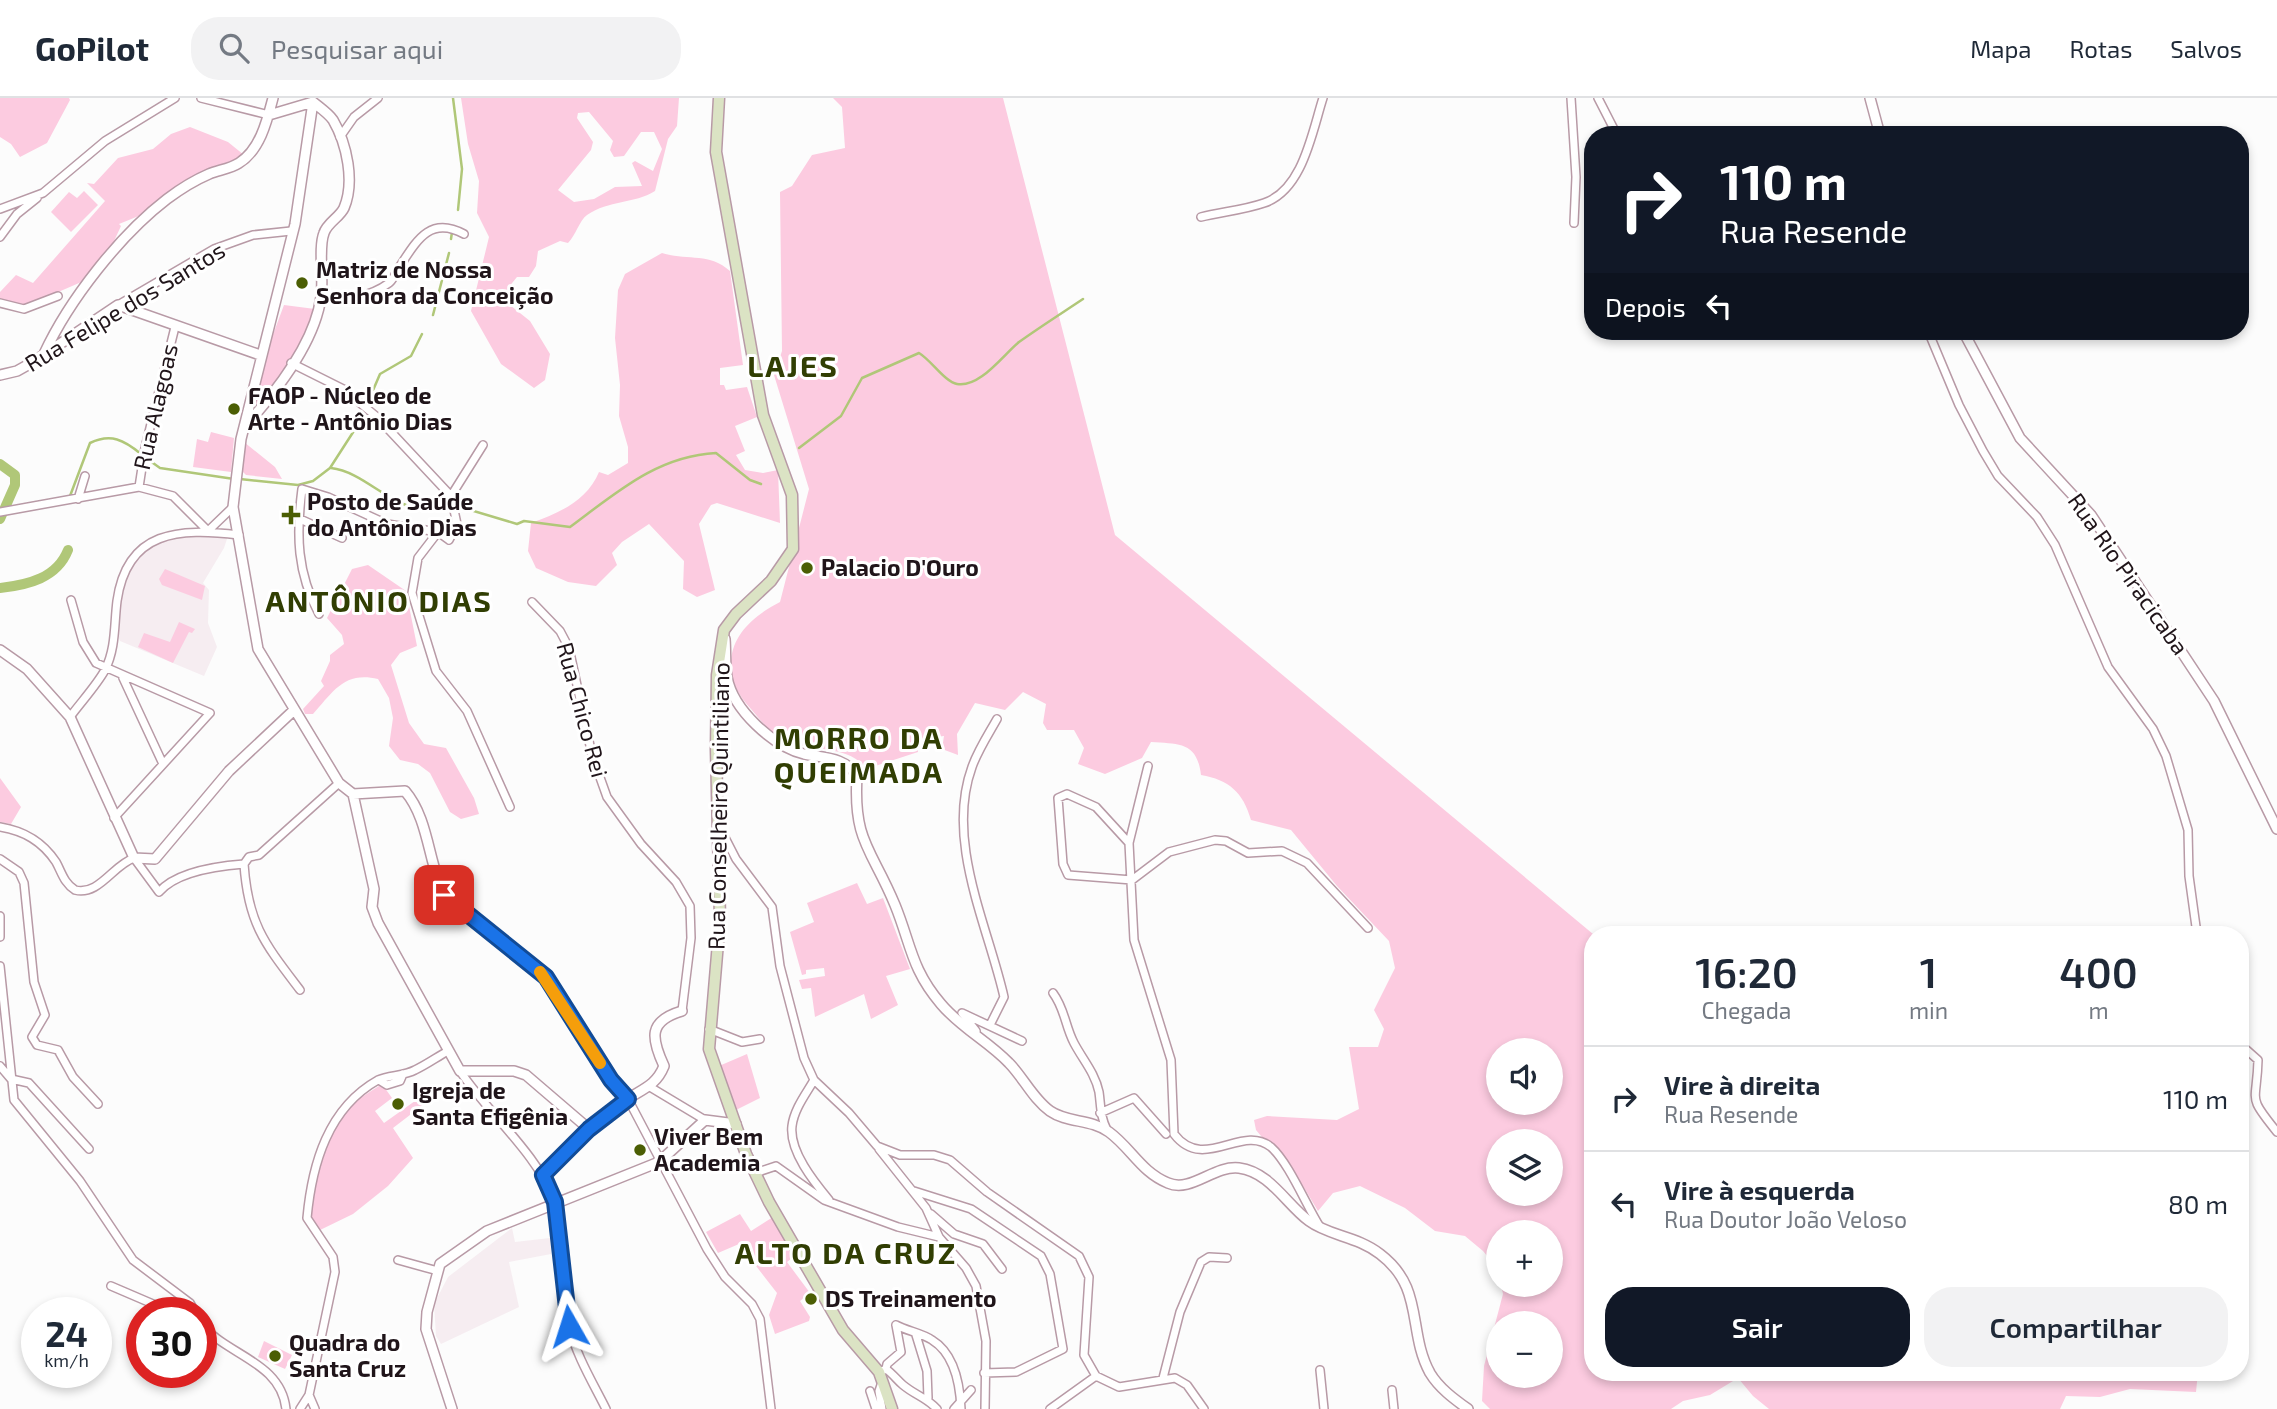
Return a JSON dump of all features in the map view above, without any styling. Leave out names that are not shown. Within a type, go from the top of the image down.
[{"type":"main road","name":"Rua Conselheiro Quintiliano","points":[[719,98],[716,152],[763,415],[792,495],[793,549],[771,581],[736,614],[724,631],[718,675],[717,821],[721,866],[720,919],[709,1029],[711,1062],[755,1173],[843,1330],[882,1374]]},
{"type":"main road","points":[[882,1374],[892,1409]]},
{"type":"street","points":[[0,237],[17,214],[105,141],[176,98]]},
{"type":"street","points":[[44,354],[93,278],[128,233],[168,198],[207,174],[239,163],[263,134],[273,98]]},
{"type":"street","points":[[340,137],[354,117],[378,98]]},
{"type":"street","points":[[1201,217],[1264,203],[1286,189],[1297,172],[1323,98]]},
{"type":"street","points":[[1571,98],[1576,177],[1574,223]]},
{"type":"street","points":[[1598,98],[1612,126]]},
{"type":"street","points":[[1870,98],[1878,126]]},
{"type":"street","points":[[201,99],[269,115],[313,102]]},
{"type":"street","points":[[245,425],[266,402],[306,345],[321,299],[324,232],[342,212],[350,191],[340,137],[332,118],[313,102]]},
{"type":"street","points":[[313,102],[295,224],[291,231],[277,301],[260,355],[240,439],[233,496],[258,649],[339,783],[353,794],[374,889],[372,907],[378,923],[460,1071],[480,1101],[543,1175],[555,1202],[569,1326],[582,1361],[606,1409]]},
{"type":"street","points":[[0,209],[43,193]]},
{"type":"street","points":[[321,299],[345,301],[391,282],[423,234],[433,228],[447,226],[464,234]]},
{"type":"street","name":"Rua Felipe dos Santos","points":[[0,375],[17,371],[118,305],[215,249],[253,234],[291,231]]},
{"type":"street","points":[[0,303],[24,309],[58,296]]},
{"type":"street","points":[[118,305],[174,327],[260,355]]},
{"type":"street","name":"Rua Alagoas","points":[[139,486],[145,448],[174,327]]},
{"type":"street","points":[[1932,340],[1959,405],[1983,451],[1998,476],[2042,524],[2080,598],[2109,667],[2153,729],[2166,756],[2188,830],[2189,876],[2196,926]]},
{"type":"street","name":"Rua Rio Piracicaba","points":[[1969,340],[2020,438],[2091,515],[2214,701],[2277,829]]},
{"type":"street","points":[[291,363],[343,389],[377,417],[452,496],[457,524],[450,540],[438,532],[387,524],[328,497],[302,489],[297,541],[299,558],[310,596],[319,614]]},
{"type":"street","points":[[452,496],[483,445]]},
{"type":"street","points":[[78,499],[85,476]]},
{"type":"street","points":[[0,512],[139,486],[173,496],[208,531]]},
{"type":"street","points":[[208,531],[233,507]]},
{"type":"street","points":[[300,519],[342,538]]},
{"type":"street","points":[[69,717],[105,670],[116,635],[117,601],[125,570],[140,549],[163,535],[208,531],[239,535]]},
{"type":"street","points":[[438,532],[418,558],[412,593],[436,671],[467,711],[510,807]]},
{"type":"street","points":[[71,600],[87,650],[105,670],[210,713],[113,819]]},
{"type":"street","name":"Rua Chico Rei","points":[[532,602],[561,631],[569,648],[592,755],[607,797],[641,844],[676,881],[690,906],[692,929],[682,1011]]},
{"type":"street","points":[[724,631],[727,679],[744,709],[760,727],[787,748],[842,762],[857,776],[855,807],[861,838],[895,905],[913,963],[928,989],[956,1021],[999,1053]]},
{"type":"street","points":[[0,650],[27,669],[69,717],[113,819],[134,858],[159,892],[169,881],[219,866],[244,864]]},
{"type":"street","points":[[123,678],[163,764]]},
{"type":"street","points":[[0,827],[22,831],[37,840],[57,864],[66,882],[81,891],[93,888],[119,863],[134,858],[155,859],[229,771],[293,710]]},
{"type":"street","points":[[990,1025],[1004,997],[967,856],[964,810],[972,768],[997,719]]},
{"type":"street","points":[[1148,766],[1129,843],[1137,954],[1171,1060],[1174,1134],[1185,1144],[1199,1150],[1251,1140],[1271,1147],[1320,1227]]},
{"type":"street","points":[[300,990],[257,929],[251,916],[244,864],[249,857],[259,855],[339,783]]},
{"type":"street","points":[[353,794],[405,791],[416,804],[435,877],[444,895],[546,977],[611,1080],[628,1099],[659,1162],[725,1277],[752,1304],[760,1319],[771,1409]]},
{"type":"street","points":[[1129,843],[1096,807],[1068,794],[1058,798],[1066,873],[1132,880],[1169,852],[1211,841],[1226,841],[1248,853],[1282,851],[1307,863],[1368,928]]},
{"type":"street","points":[[717,821],[736,859],[772,907],[780,966],[804,1058],[814,1080],[849,1113],[914,1191],[926,1208],[939,1237],[976,1286],[986,1341],[985,1409]]},
{"type":"street","points":[[0,859],[19,872],[24,883],[34,982],[45,1015],[32,1032],[33,1039],[40,1046],[58,1050],[73,1077],[98,1104]]},
{"type":"street","points":[[0,916],[0,937]]},
{"type":"street","points":[[0,966],[14,1100],[80,1181],[134,1260],[182,1297]]},
{"type":"street","points":[[1053,993],[1064,1009],[1074,1043],[1096,1082],[1100,1114],[1108,1131],[1141,1166],[1165,1182],[1183,1185],[1224,1168],[1241,1168],[1259,1174],[1301,1214],[1320,1227],[1366,1244],[1398,1271],[1411,1294],[1422,1353],[1430,1373],[1446,1393],[1468,1409]]},
{"type":"street","points":[[543,1175],[589,1129],[628,1099],[650,1087],[664,1066],[657,1050],[654,1031],[660,1022],[682,1011]]},
{"type":"street","points":[[1022,1041],[962,1014],[1051,1112],[1108,1131]]},
{"type":"street","points":[[709,1029],[742,1042],[760,1038]]},
{"type":"street","points":[[2249,1050],[2258,1060],[2254,1096],[2257,1108],[2277,1132]]},
{"type":"street","points":[[300,1409],[309,1395],[335,1272],[333,1257],[307,1218],[312,1176],[341,1109],[379,1080],[403,1074],[448,1051]]},
{"type":"street","points":[[0,1066],[11,1079],[29,1083],[89,1149]]},
{"type":"street","points":[[460,1071],[514,1071],[526,1075],[589,1129]]},
{"type":"street","points":[[814,1080],[794,1118],[792,1132],[812,1180],[830,1200]]},
{"type":"street","points":[[650,1087],[705,1120],[736,1124]]},
{"type":"street","points":[[1100,1114],[1134,1098],[1166,1134]]},
{"type":"street","points":[[450,1409],[426,1329],[427,1312],[440,1264],[487,1231],[659,1162],[705,1120]]},
{"type":"street","points":[[877,1146],[900,1155],[934,1155],[950,1160],[987,1192],[1079,1256],[1089,1278],[1084,1355],[1096,1376],[1119,1387],[1163,1378],[1182,1381],[1205,1409]]},
{"type":"street","points":[[755,1173],[776,1166],[819,1197],[898,1227],[939,1237]]},
{"type":"street","points":[[914,1191],[956,1203],[980,1214],[1034,1251],[1048,1267],[1063,1349],[1044,1356],[1022,1371],[1000,1375],[984,1373]]},
{"type":"street","points":[[926,1208],[954,1234],[983,1244],[1002,1269]]},
{"type":"street","points":[[1163,1378],[1180,1312],[1201,1262],[1209,1257],[1227,1258]]},
{"type":"street","points":[[398,1260],[438,1271]]},
{"type":"street","points":[[111,1286],[137,1297]]},
{"type":"street","points":[[882,1409],[879,1391],[882,1374],[887,1364],[901,1352],[896,1325],[932,1339],[947,1357],[960,1384],[958,1408]]},
{"type":"street","points":[[916,1335],[928,1371],[928,1398]]},
{"type":"street","points":[[217,1337],[241,1351],[268,1374],[285,1401],[286,1409]]},
{"type":"street","points":[[1320,1370],[1324,1409]]},
{"type":"street","points":[[882,1374],[928,1398],[937,1409]]},
{"type":"street","points":[[1050,1409],[1096,1376]]},
{"type":"street","points":[[958,1408],[971,1390]]},
{"type":"street","points":[[1392,1390],[1394,1409]]},
{"type":"street","points":[[870,1391],[876,1409]]},
{"type":"street","points":[[309,1395],[315,1409]]},
{"type":"shaded area","points":[[0,98],[70,100],[47,143],[20,157],[11,144],[0,137]]},
{"type":"shaded area","points":[[461,98],[679,98],[677,126],[668,139],[655,191],[587,215],[568,243],[560,241],[538,251],[536,266],[529,277],[517,277],[508,288],[506,302],[530,321],[550,354],[545,380],[534,388],[501,364],[471,311],[489,237],[477,213],[479,181],[468,144]],"holes":[[[589,112],[613,141],[610,150],[614,157],[624,156],[641,132],[654,132],[662,149],[653,171],[635,161],[632,163],[642,186],[615,187],[594,199],[574,202],[558,190],[591,150],[593,142],[577,118],[578,113]]]},
{"type":"shaded area","points":[[833,98],[1003,98],[1115,535],[1584,926],[1584,1381],[1733,1381],[1710,1395],[1683,1401],[1671,1409],[1490,1409],[1482,1401],[1486,1358],[1486,1388],[1563,1388],[1563,1311],[1499,1311],[1502,1297],[1563,1297],[1563,1220],[1486,1220],[1486,1255],[1465,1236],[1435,1231],[1405,1208],[1360,1186],[1333,1193],[1318,1211],[1303,1186],[1256,1130],[1254,1120],[1267,1116],[1337,1120],[1359,1109],[1349,1047],[1378,1047],[1384,1029],[1374,1010],[1395,968],[1389,941],[1337,886],[1291,830],[1251,820],[1244,802],[1234,789],[1220,780],[1201,775],[1196,756],[1191,751],[1179,745],[1151,742],[1142,758],[1105,774],[1078,764],[1084,748],[1074,730],[1047,730],[1043,723],[1046,704],[1023,692],[1005,710],[975,703],[957,734],[958,755],[942,749],[944,736],[918,739],[918,752],[866,769],[851,756],[791,743],[779,737],[746,704],[733,681],[733,651],[736,641],[748,625],[780,602],[809,489],[774,375],[782,351],[780,192],[792,186],[812,155],[845,148],[842,107]]},
{"type":"shaded area","points":[[190,127],[228,142],[244,155],[151,211],[119,224],[121,226],[108,254],[86,280],[26,306],[0,299],[0,292],[16,275],[33,283],[105,201],[87,183],[94,184],[118,158],[153,149],[171,134]]},
{"type":"shaded area","points":[[84,191],[98,205],[71,232],[51,212],[69,192],[77,198]]},
{"type":"shaded area","points":[[662,253],[714,261],[730,271],[743,365],[720,368],[720,385],[724,385],[726,390],[747,387],[757,417],[735,426],[745,451],[736,455],[745,470],[763,473],[778,470],[780,523],[717,503],[711,505],[699,524],[715,590],[697,597],[683,589],[684,561],[649,524],[622,542],[612,553],[617,565],[596,586],[568,582],[536,568],[528,551],[531,523],[571,505],[587,491],[599,472],[608,475],[628,463],[628,447],[619,416],[620,385],[615,338],[618,290],[625,274]]},
{"type":"shaded area","points":[[284,305],[315,309],[299,350],[254,410],[252,407],[265,356]]},
{"type":"shaded area","points":[[211,432],[234,438],[231,472],[193,467],[197,439],[208,442]]},
{"type":"shaded area","points":[[244,442],[275,467],[282,479],[246,475],[242,471]]},
{"type":"shaded area","points":[[224,533],[227,539],[224,548],[203,583],[209,590],[208,623],[217,647],[204,676],[120,641],[116,630],[125,570],[140,549],[163,535]]},
{"type":"shaded area","points":[[368,565],[406,591],[417,646],[400,653],[391,665],[409,723],[424,744],[446,748],[474,798],[479,814],[461,819],[450,812],[430,773],[418,764],[400,760],[389,746],[393,718],[389,698],[378,679],[366,677],[348,681],[333,691],[313,714],[305,714],[303,709],[324,686],[321,681],[330,655],[344,644],[342,635],[327,618],[352,569]]},
{"type":"shaded area","points":[[165,569],[205,586],[202,600],[162,585],[159,579]]},
{"type":"shaded area","points":[[179,622],[195,629],[192,633],[189,632],[173,663],[138,647],[144,633],[170,642]]},
{"type":"shaded area","points":[[0,778],[21,807],[11,824],[0,822]]},
{"type":"shaded area","points":[[857,883],[867,904],[883,898],[910,969],[886,976],[898,1005],[871,1019],[864,994],[815,1017],[811,988],[802,989],[799,980],[825,976],[824,968],[806,970],[806,974],[802,975],[790,932],[814,922],[807,903]]},
{"type":"shaded area","points":[[747,1054],[760,1098],[736,1110],[719,1066]]},
{"type":"shaded area","points":[[382,1084],[392,1098],[375,1111],[384,1123],[422,1096],[425,1097],[420,1101],[423,1105],[393,1128],[413,1158],[388,1186],[353,1214],[318,1231],[307,1218],[315,1180],[337,1113]]},
{"type":"shaded area","points":[[740,1214],[751,1231],[773,1217],[796,1255],[787,1262],[810,1293],[800,1301],[810,1317],[809,1321],[775,1334],[769,1315],[777,1293],[739,1244],[718,1253],[706,1232]]},
{"type":"shaded area","points":[[512,1228],[515,1242],[550,1238],[551,1254],[509,1262],[519,1307],[441,1344],[436,1336],[434,1304],[448,1277]]},
{"type":"shaded area","name":"Quadra do Santa Cruz","points":[[264,1341],[292,1355],[285,1369],[258,1357]]},
{"type":"shaded area","points":[[1740,1381],[2197,1381],[2196,1392],[2130,1389],[2100,1397],[2066,1396],[2060,1409],[1769,1409]]},
{"type":"waterway","points":[[453,98],[462,169],[458,210]]},
{"type":"waterway","points":[[451,239],[452,232]]},
{"type":"waterway","points":[[433,315],[449,253]]},
{"type":"waterway","points":[[799,448],[841,416],[862,378],[919,353],[952,382],[966,384],[983,376],[1019,342],[1083,299]]},
{"type":"waterway","points":[[240,479],[298,485],[313,481],[330,468],[359,423],[380,374],[411,356],[422,334]]},
{"type":"waterway","points":[[70,496],[90,443],[117,439],[141,454]]},
{"type":"waterway","points":[[331,468],[346,472],[387,496],[415,508],[430,508],[447,503],[517,524],[524,521],[570,527],[638,478],[675,461],[695,456],[716,453],[750,480],[761,484]]},
{"type":"waterway","points":[[146,458],[160,468],[234,479]]},
{"type":"waterway","points":[[0,464],[15,475],[15,485],[0,519]]},
{"type":"waterway","points":[[0,588],[21,585],[49,574],[63,560],[68,550]]},
{"type":"slow traffic","points":[[540,972],[573,1017],[600,1063]]},
{"type":"place","name":"Matriz de Nossa Senhora da Conceição","points":[[302,283]]},
{"type":"place","name":"FAOP - Núcleo de Arte - Antônio Dias","points":[[234,409]]},
{"type":"place","name":"Posto de Saúde do Antônio Dias","points":[[291,515]]},
{"type":"place","name":"Palacio D'Ouro","points":[[807,568]]},
{"type":"place","name":"Igreja de Santa Efigênia","points":[[398,1104]]},
{"type":"place","name":"Viver Bem Academia","points":[[640,1150]]},
{"type":"place","name":"DS Treinamento","points":[[811,1299]]},
{"type":"place","name":"Quadra do Santa Cruz","points":[[275,1356]]},
{"type":"district","name":"LAJES","points":[[793,367]]},
{"type":"district","name":"ANTÔNIO DIAS","points":[[379,602]]},
{"type":"district","name":"MORRO DA QUEIMADA","points":[[859,756]]},
{"type":"district","name":"ALTO DA CRUZ","points":[[846,1254]]},
{"type":"route","points":[[444,895],[546,977],[611,1080],[628,1099],[589,1129],[543,1175],[555,1202],[569,1326]]}]
